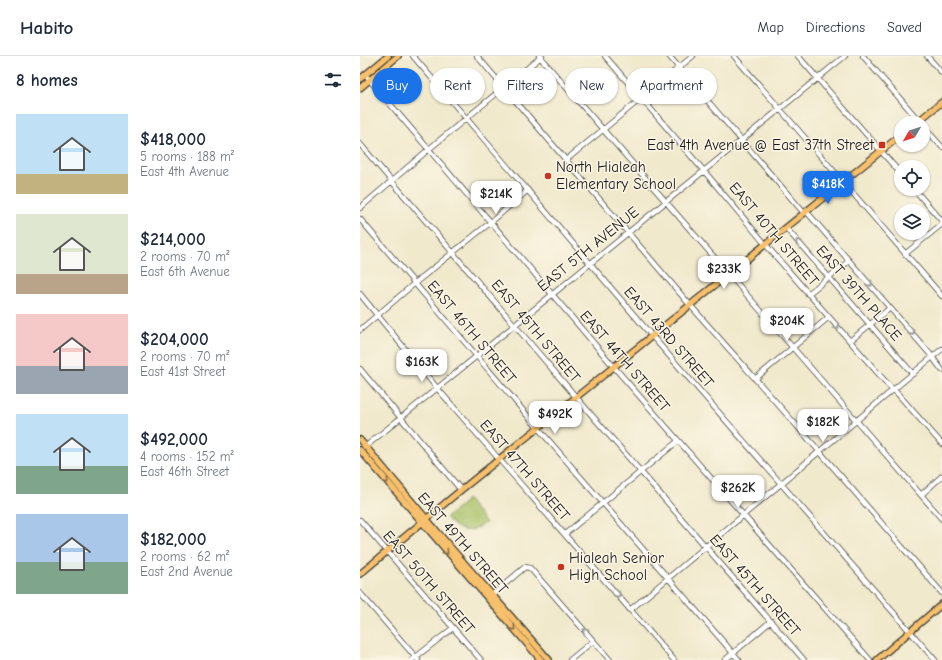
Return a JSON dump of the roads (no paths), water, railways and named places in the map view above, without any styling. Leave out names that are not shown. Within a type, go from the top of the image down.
[{"type":"main road","points":[[360,79],[388,56]]},
{"type":"main road","points":[[360,88],[398,56]]},
{"type":"main road","points":[[927,116],[942,102]]},
{"type":"main road","points":[[360,574],[423,520],[894,141]]},
{"type":"main road","name":"EAST 49TH STREET","points":[[360,440],[361,449],[490,597],[541,660]]},
{"type":"main road","name":"EAST 49TH STREET","points":[[361,449],[366,452],[376,464],[382,467],[423,520]]},
{"type":"main road","name":"EAST 49TH STREET","points":[[490,597],[549,660]]},
{"type":"main road","points":[[877,660],[942,604]]},
{"type":"street","name":"EAST 43RD STREET","points":[[413,56],[652,336],[935,660]]},
{"type":"street","points":[[477,56],[493,74]]},
{"type":"street","name":"EAST 40TH STREET","points":[[605,56],[626,80]]},
{"type":"street","points":[[669,56],[679,68],[693,56]]},
{"type":"street","points":[[734,56],[942,296]]},
{"type":"street","points":[[798,56],[894,166]]},
{"type":"street","name":"EAST 5TH AVENUE","points":[[361,449],[845,56]]},
{"type":"street","points":[[863,56],[914,116]]},
{"type":"street","points":[[927,56],[942,73]]},
{"type":"street","points":[[527,68],[540,57],[942,519]]},
{"type":"street","name":"EAST 44TH STREET","points":[[365,75],[614,367],[870,660]]},
{"type":"street","points":[[360,208],[493,96]]},
{"type":"street","points":[[518,104],[690,305],[942,593]]},
{"type":"street","points":[[566,160],[634,104]]},
{"type":"street","name":"EAST 40TH STREET","points":[[646,104],[808,294],[942,444]]},
{"type":"street","points":[[710,104],[805,212],[816,222],[942,370]]},
{"type":"street","points":[[930,134],[942,147]]},
{"type":"street","name":"EAST 45TH STREET","points":[[360,144],[454,252],[514,325],[804,660]]},
{"type":"street","points":[[360,330],[528,190]]},
{"type":"street","points":[[920,196],[942,221]]},
{"type":"street","name":"EAST 46TH STREET","points":[[360,219],[538,428],[739,660]]},
{"type":"street","points":[[905,254],[942,224]]},
{"type":"street","name":"EAST 39TH PLACE","points":[[786,228],[913,374]]},
{"type":"street","points":[[808,294],[849,260]]},
{"type":"street","name":"EAST 47TH STREET","points":[[360,294],[438,388],[674,660]]},
{"type":"street","points":[[850,341],[890,308]]},
{"type":"street","points":[[754,378],[829,317]]},
{"type":"street","points":[[630,610],[942,349]]},
{"type":"street","points":[[360,369],[461,490]]},
{"type":"street","points":[[565,534],[678,441]]},
{"type":"street","points":[[921,495],[942,476]]},
{"type":"street","name":"EAST 50TH STREET","points":[[360,520],[480,660]]},
{"type":"street","points":[[490,597],[525,567],[530,568],[610,660]]},
{"type":"street","points":[[360,594],[415,659],[453,628]]},
{"type":"street","points":[[725,660],[771,621]]},
{"type":"street","points":[[570,660],[593,640]]},
{"type":"place","name":"East 4th Avenue @ East 37th Street","points":[[882,145]]},
{"type":"place","name":"North Hialeah Elementary School","points":[[548,176]]},
{"type":"place","name":"Hialeah Senior High School","points":[[561,567]]}]
